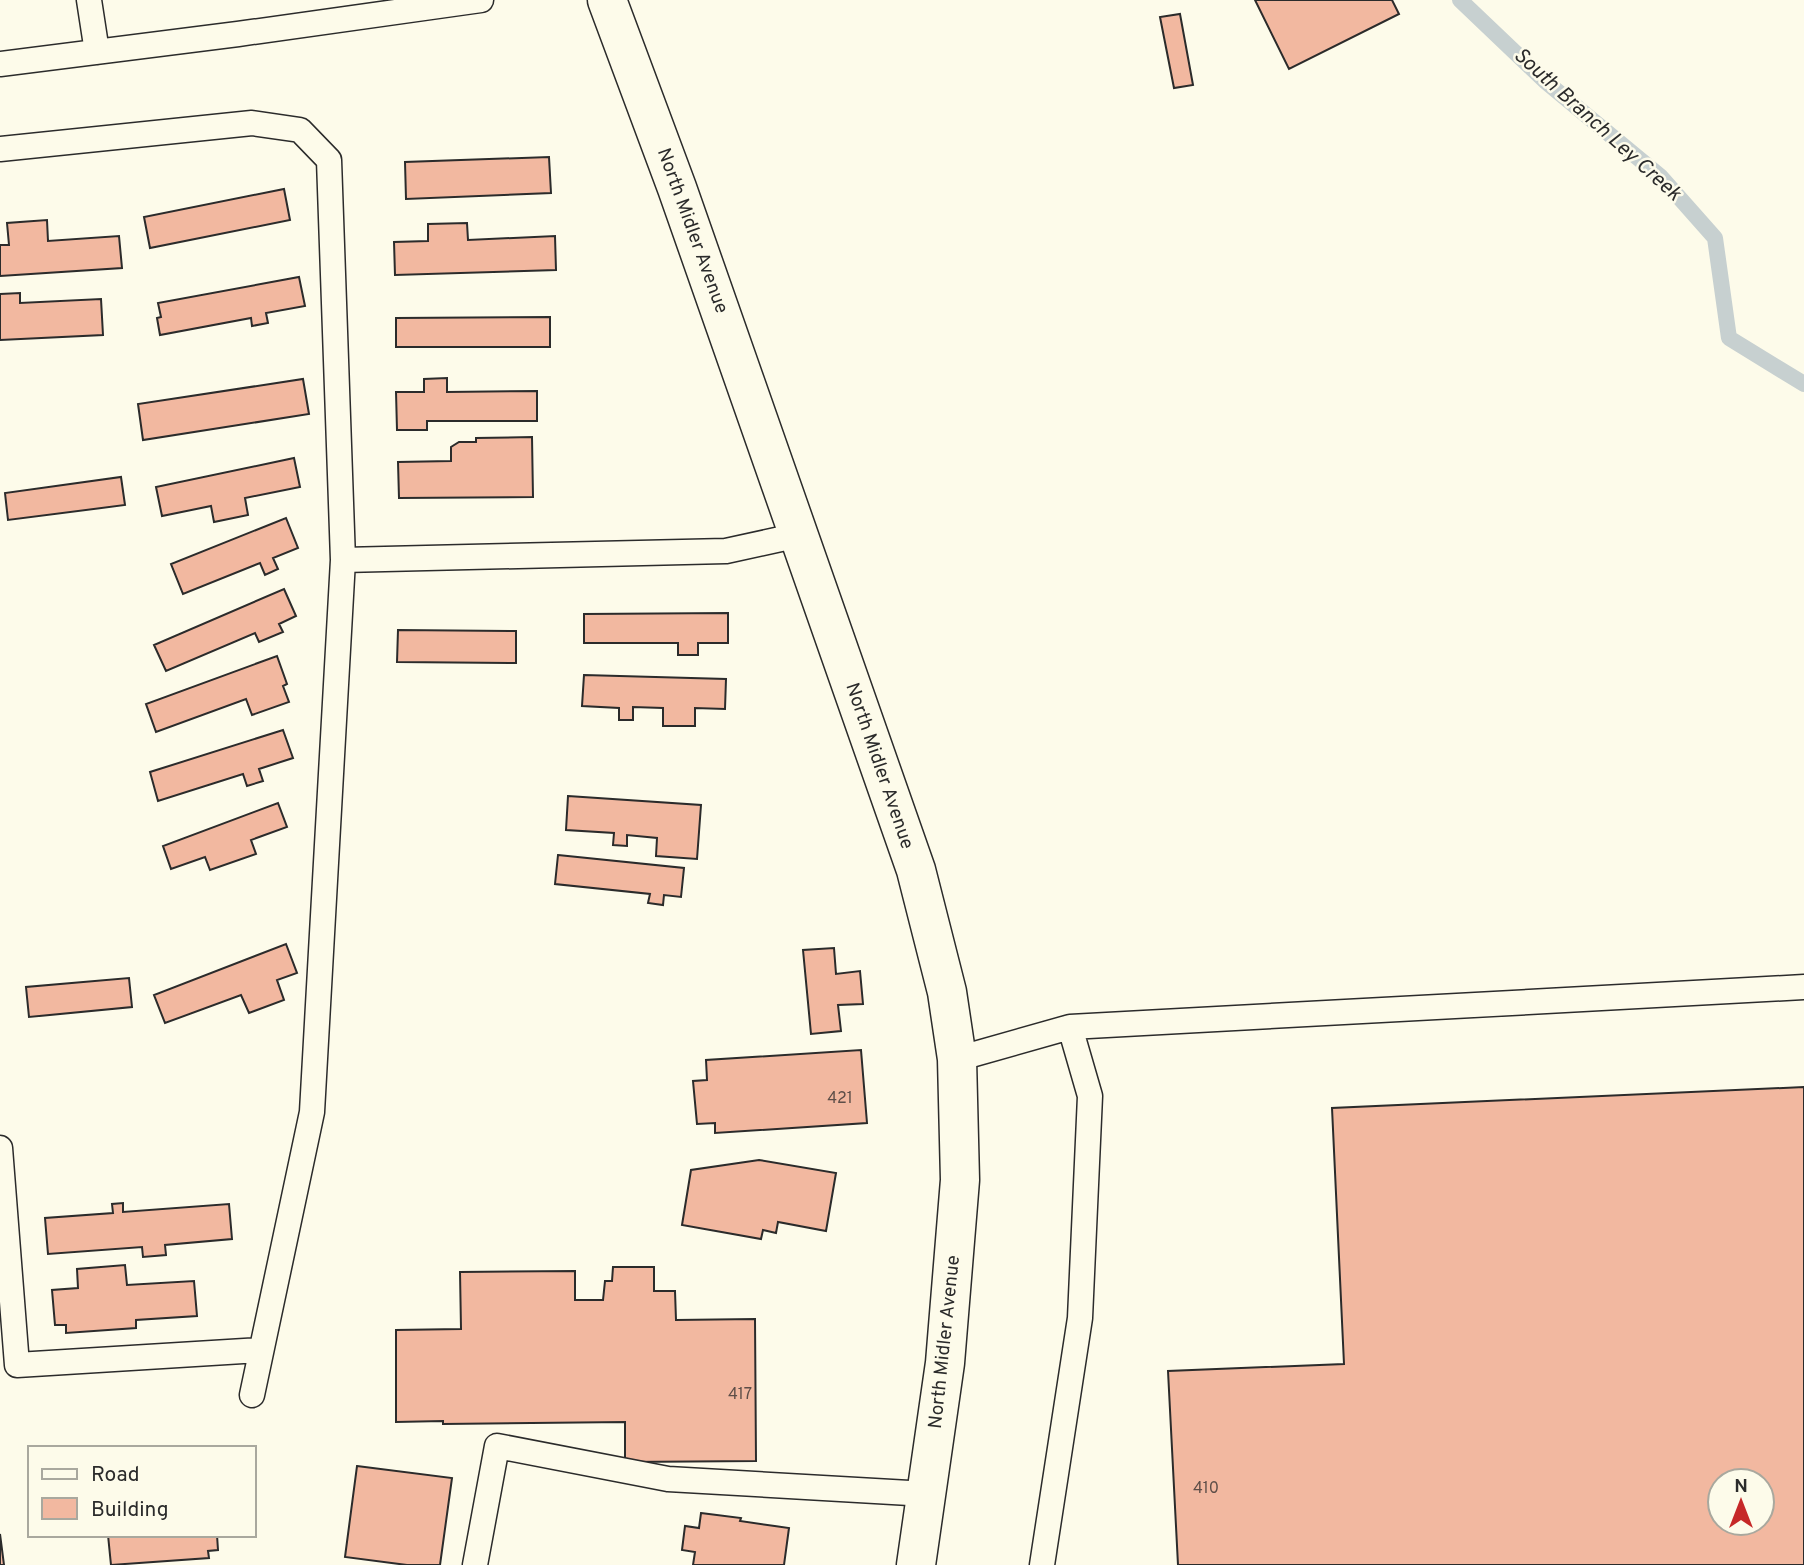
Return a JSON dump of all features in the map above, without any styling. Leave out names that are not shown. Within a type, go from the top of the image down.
[{"type":"street","name":"North Midler Avenue","points":[[607,0],[677,188],[916,870],[947,992],[957,1059],[960,1180],[945,1363],[916,1565]]},
{"type":"lane","points":[[89,0],[97,52]]},
{"type":"lane","points":[[0,64],[449,2],[481,0]]},
{"type":"lane","points":[[0,149],[252,123],[300,130],[329,160],[344,561],[312,1112],[251,1395]]},
{"type":"lane","points":[[344,561],[726,551],[799,535]]},
{"type":"lane","points":[[957,1059],[1070,1027],[1804,988]]},
{"type":"lane","points":[[1042,1565],[1080,1318],[1090,1096],[1070,1027]]},
{"type":"lane","points":[[0,1148],[17,1364],[261,1350]]},
{"type":"lane","points":[[475,1565],[497,1446],[668,1479],[927,1494]]},
{"type":"building","points":[[1255,0],[1392,0],[1399,14],[1289,69]]},
{"type":"building","points":[[1180,14],[1193,85],[1174,88],[1160,17]]},
{"type":"building","points":[[549,157],[551,193],[406,199],[405,162]]},
{"type":"building","points":[[284,189],[290,220],[150,248],[144,217]]},
{"type":"building","points":[[47,220],[48,241],[119,236],[122,268],[0,276],[0,245],[9,245],[7,223]]},
{"type":"building","points":[[467,223],[468,240],[555,236],[556,270],[395,275],[394,242],[428,241],[428,224]]},
{"type":"building","points":[[299,277],[305,306],[266,313],[268,323],[252,326],[251,318],[160,335],[157,318],[161,317],[158,303]]},
{"type":"building","points":[[20,293],[20,303],[101,299],[103,335],[0,340],[0,294]]},
{"type":"building","points":[[550,317],[550,347],[396,347],[396,318]]},
{"type":"building","points":[[447,378],[447,392],[537,391],[537,421],[427,421],[427,430],[397,430],[396,392],[424,392],[424,379]]},
{"type":"building","points":[[303,379],[309,414],[143,440],[138,404]]},
{"type":"building","points":[[532,437],[533,497],[399,498],[398,462],[451,461],[451,447],[459,442],[476,442],[476,438]]},
{"type":"building","points":[[294,458],[300,487],[245,498],[248,515],[214,522],[211,506],[162,516],[156,487]]},
{"type":"building","points":[[121,477],[125,505],[8,520],[5,493]]},
{"type":"building","points":[[286,518],[298,548],[273,558],[278,569],[265,575],[260,563],[183,594],[171,564]]},
{"type":"building","points":[[284,589],[296,616],[279,624],[283,632],[259,642],[255,633],[166,671],[154,645]]},
{"type":"building","points":[[728,613],[728,643],[698,643],[698,655],[678,655],[678,643],[584,643],[584,614]]},
{"type":"building","points":[[398,630],[516,631],[516,663],[397,662]]},
{"type":"building","points":[[277,656],[287,684],[283,686],[289,702],[252,715],[246,699],[156,732],[146,704]]},
{"type":"building","points":[[584,675],[726,679],[725,709],[695,708],[695,726],[663,726],[663,708],[633,707],[633,720],[619,720],[619,708],[582,706]]},
{"type":"building","points":[[283,730],[293,758],[259,769],[263,781],[247,786],[243,774],[158,801],[150,772]]},
{"type":"building","points":[[568,796],[701,805],[697,859],[656,856],[657,838],[627,835],[627,846],[613,845],[614,833],[566,830]]},
{"type":"building","points":[[278,803],[287,827],[251,840],[256,854],[210,870],[205,857],[171,869],[163,846]]},
{"type":"building","points":[[558,855],[684,868],[681,897],[664,895],[663,905],[648,903],[650,894],[555,884]]},
{"type":"building","points":[[286,944],[297,973],[277,980],[284,1000],[249,1013],[241,995],[165,1023],[154,995]]},
{"type":"building","points":[[834,948],[836,974],[860,971],[863,1004],[838,1005],[841,1031],[811,1034],[803,950]]},
{"type":"building","points":[[129,978],[132,1007],[29,1017],[26,987]]},
{"type":"building","points":[[861,1050],[867,1123],[715,1133],[715,1123],[697,1124],[693,1081],[707,1080],[706,1060]]},
{"type":"building","points":[[1804,1087],[1804,1565],[1178,1565],[1168,1371],[1344,1364],[1332,1108]]},
{"type":"building","points":[[759,1160],[836,1173],[826,1231],[778,1222],[776,1233],[763,1230],[761,1239],[682,1225],[691,1170]]},
{"type":"building","points":[[123,1203],[123,1212],[229,1204],[232,1239],[165,1245],[166,1255],[143,1257],[142,1247],[48,1254],[45,1218],[113,1213],[112,1204]]},
{"type":"building","points":[[125,1265],[127,1285],[194,1281],[197,1316],[136,1320],[136,1328],[66,1333],[66,1325],[55,1325],[52,1290],[78,1288],[77,1269]]},
{"type":"building","points":[[613,1267],[654,1267],[654,1291],[675,1291],[676,1320],[755,1319],[756,1461],[625,1462],[625,1422],[396,1422],[396,1330],[461,1329],[460,1272],[575,1271],[575,1300],[603,1300],[605,1281],[612,1281]]},
{"type":"building","points":[[357,1466],[452,1478],[440,1565],[407,1565],[345,1557]]},
{"type":"building","points":[[701,1513],[789,1528],[784,1565],[693,1565],[695,1552],[682,1550],[685,1526],[699,1528]]},
{"type":"building","points":[[0,1534],[4,1565],[0,1565]]},
{"type":"building","points":[[108,1537],[217,1537],[218,1550],[208,1551],[209,1558],[111,1565]]},
{"type":"waterway","name":"South Branch Ley Creek","points":[[1460,0],[1545,81],[1661,177],[1715,238],[1729,338],[1804,384]]}]
